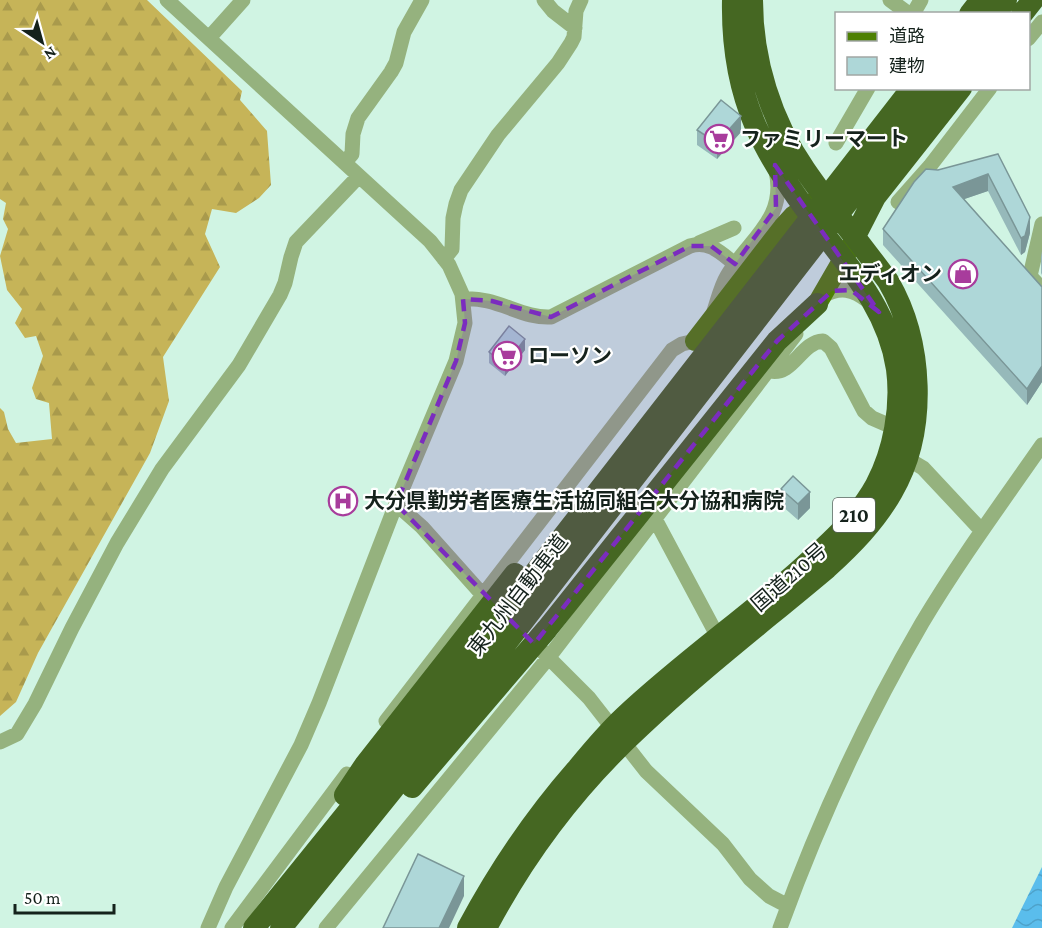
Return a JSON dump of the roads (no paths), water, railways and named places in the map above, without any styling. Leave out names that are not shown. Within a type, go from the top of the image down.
[{"type":"highway","name":"国道210号","points":[[486,928],[513,880],[644,698],[804,565],[849,522],[864,503],[885,467],[895,428],[898,390],[897,368],[879,312],[868,292],[809,215],[775,165],[754,125],[741,84],[735,47],[733,0]]},
{"type":"highway","name":"国道210号","points":[[468,928],[519,841],[560,788],[618,736],[684,688],[853,543],[894,490],[906,458],[916,401],[916,367],[911,338],[897,297],[794,153],[777,118],[764,81],[756,44],[752,0]]},
{"type":"highway","points":[[972,12],[981,0]]},
{"type":"highway","points":[[997,12],[1006,0]]},
{"type":"highway","points":[[1024,12],[1033,0]]},
{"type":"highway","name":"東九州自動車道","points":[[254,928],[377,776],[910,90]]},
{"type":"highway","points":[[825,197],[852,181],[873,162],[927,90]]},
{"type":"highway","name":"東九州自動車道","points":[[281,928],[393,789],[934,90]]},
{"type":"highway","points":[[809,215],[823,226],[851,230],[959,90]]},
{"type":"highway","points":[[794,153],[810,169],[828,178],[849,176],[873,162]]},
{"type":"highway","points":[[293,928],[547,629],[777,340],[820,300]]},
{"type":"highway","points":[[249,928],[365,765],[561,518],[695,341]]},
{"type":"main road","points":[[695,341],[783,227],[809,215],[825,197]]},
{"type":"main road","points":[[820,300],[844,260],[851,230]]},
{"type":"street","points":[[167,0],[430,241],[459,284],[465,323],[456,361],[396,504],[323,692],[300,745],[226,887],[208,928]]},
{"type":"street","points":[[209,38],[243,0]]},
{"type":"street","points":[[345,162],[352,154],[353,135],[358,118],[396,63],[404,32],[422,0]]},
{"type":"street","points":[[544,0],[553,11],[575,28]]},
{"type":"street","points":[[444,259],[452,249],[453,218],[462,190],[498,135],[562,56],[574,37],[575,16],[581,0]]},
{"type":"street","points":[[890,0],[908,12]]},
{"type":"street","points":[[1030,38],[1042,22]]},
{"type":"street","points":[[836,143],[867,90]]},
{"type":"street","points":[[898,202],[930,166],[988,90]]},
{"type":"street","points":[[711,319],[726,278],[776,208],[779,189],[775,165]]},
{"type":"street","points":[[0,742],[17,734],[35,704],[117,543],[162,469],[239,365],[280,295],[296,242],[359,176]]},
{"type":"street","points":[[1042,224],[1030,276],[1042,289]]},
{"type":"street","points":[[463,299],[485,300],[537,316],[551,317],[690,246],[735,228]]},
{"type":"street","points":[[699,243],[711,246],[735,264]]},
{"type":"street","points":[[326,928],[549,657],[770,371],[820,300],[832,291],[851,290],[865,298],[879,312]]},
{"type":"street","points":[[770,371],[782,370],[813,342],[823,340],[831,348],[864,411],[872,418],[895,428]]},
{"type":"street","points":[[226,887],[224,912],[231,928],[481,595],[672,350],[682,344],[695,341]]},
{"type":"street","points":[[780,928],[820,829],[879,703],[922,624],[982,531],[1042,445]]},
{"type":"street","points":[[906,458],[923,468],[982,531]]},
{"type":"street","points":[[396,504],[422,527],[481,595],[549,657],[589,698],[646,771],[723,844],[755,885],[788,906]]},
{"type":"street","points":[[655,519],[718,637]]},
{"type":"water","points":[[1042,867],[1042,928],[1012,928]]},
{"type":"place","name":"ファミリーマート","points":[[719,139]]},
{"type":"place","name":"エディオン","points":[[963,274]]},
{"type":"place","name":"ローソン","points":[[507,356]]},
{"type":"place","name":"大分県勤労者医療生活協同組合大分協和病院","points":[[343,501]]}]
